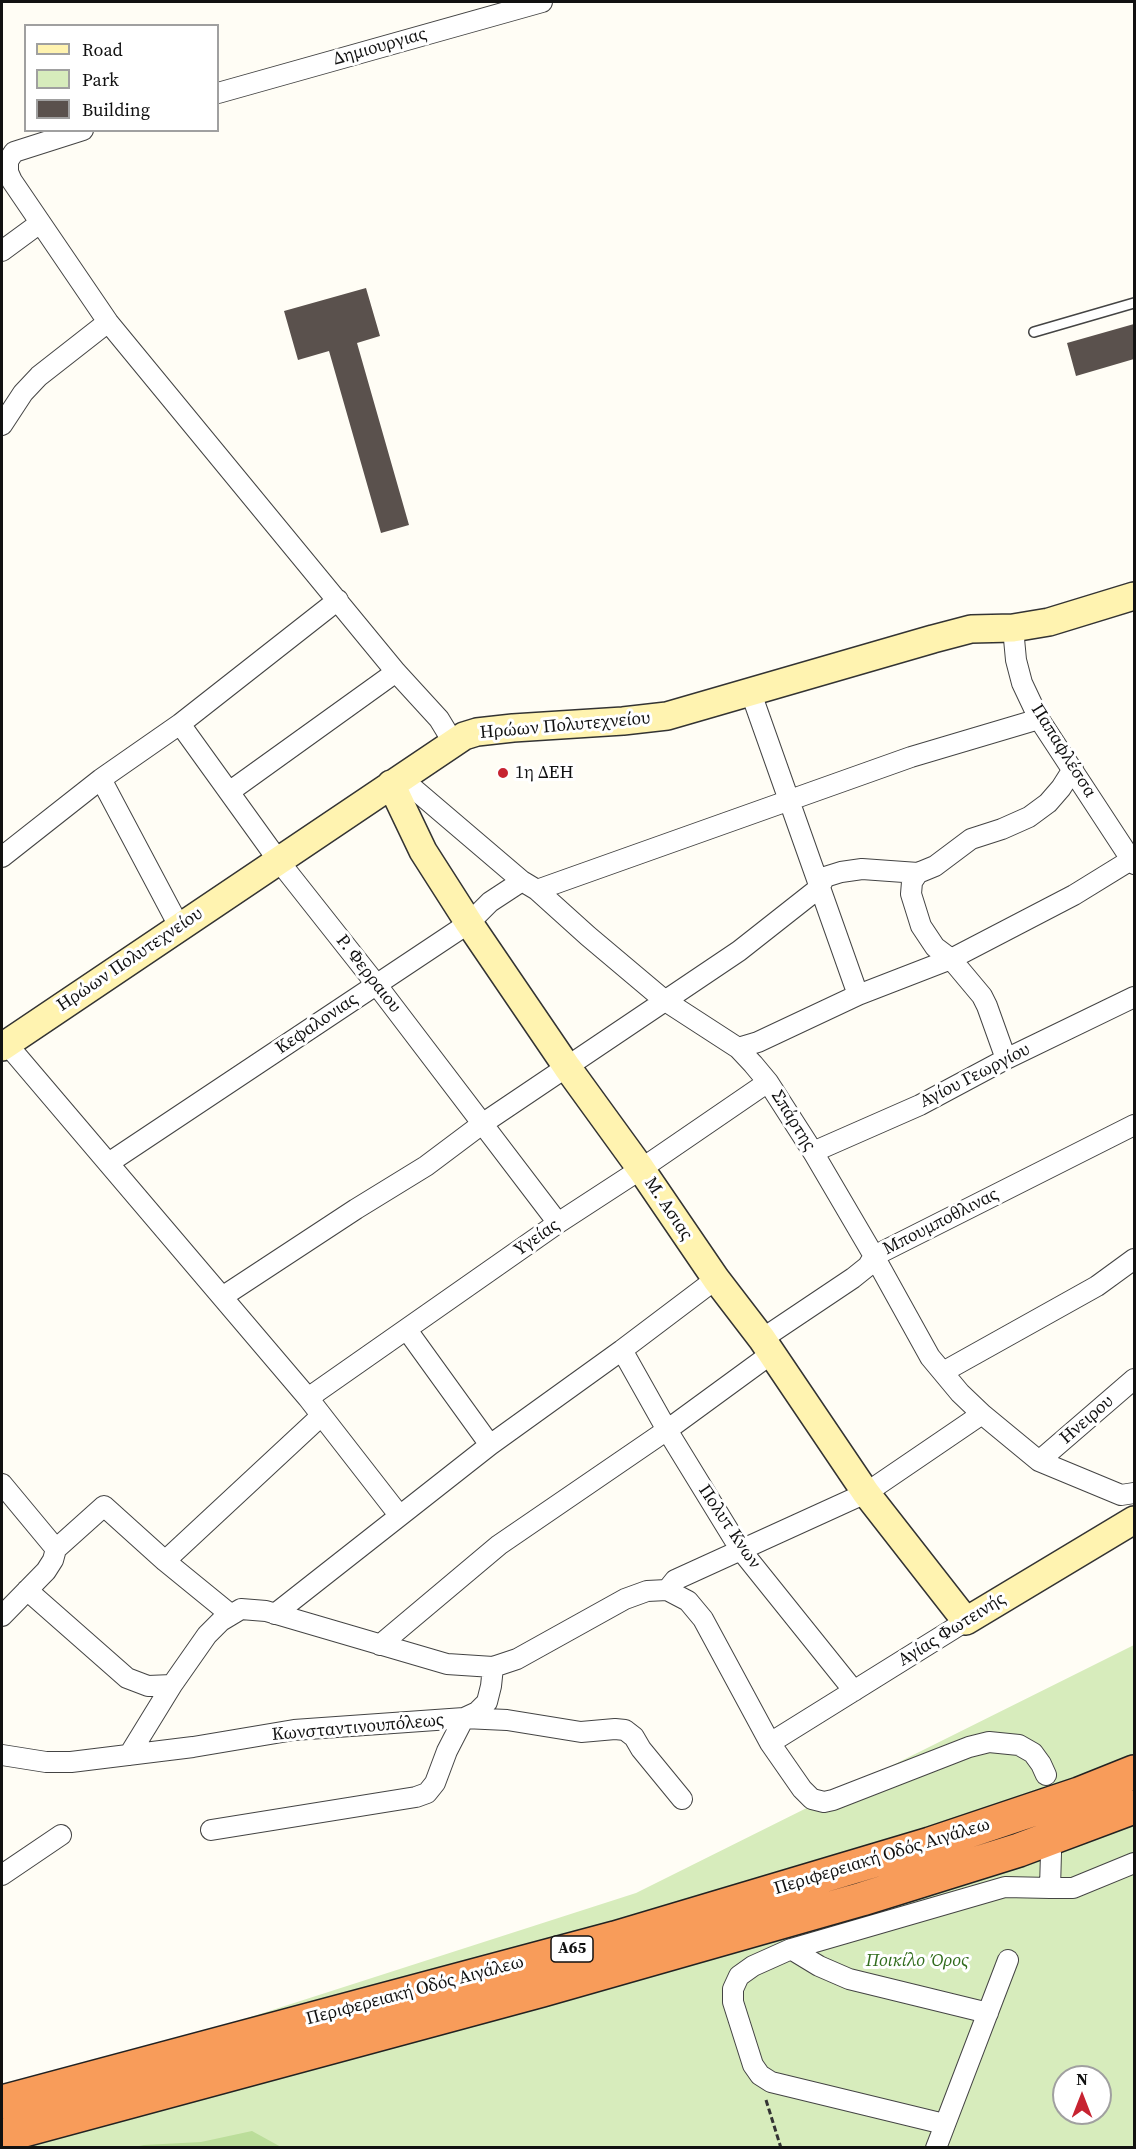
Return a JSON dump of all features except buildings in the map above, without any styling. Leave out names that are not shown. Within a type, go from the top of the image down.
[{"type":"highway","name":"Περιφερειακή Οδός Αιγάλεω","points":[[2,2102],[649,1928],[930,1844],[1134,1772]]},
{"type":"highway","name":"Περιφερειακή Οδός Αιγάλεω","points":[[2,2136],[542,1990],[782,1922],[1009,1853],[1134,1807]]},
{"type":"street","name":"Δημιουργιας","points":[[219,93],[542,2]]},
{"type":"street","points":[[77,132],[14,152],[8,161],[8,172],[12,181],[108,322],[396,672],[439,719],[453,742]]},
{"type":"street","points":[[2,251],[40,223]]},
{"type":"street","points":[[2,425],[23,393],[39,376],[108,322]]},
{"type":"street","name":"Ηρώων Πολυτεχνείου","points":[[4,1045],[453,742],[477,732],[668,716],[866,657],[971,629],[1013,628],[1049,622],[1134,597]]},
{"type":"street","points":[[2,856],[100,779],[180,724],[338,600]]},
{"type":"street","name":"Παπαφλέσσα","points":[[1013,628],[1016,660],[1022,683],[1039,719],[1134,860]]},
{"type":"street","points":[[229,792],[396,672]]},
{"type":"street","points":[[751,693],[858,995]]},
{"type":"street","name":"Κεφαλονιας","points":[[110,1162],[469,923],[490,902],[530,885],[790,801],[911,757],[1039,719]]},
{"type":"street","name":"Ρ. Φερραιου","points":[[180,724],[278,860],[376,984],[558,1223]]},
{"type":"street","points":[[222,1297],[426,1166],[482,1124],[739,951],[819,888],[825,878],[841,872],[862,870],[918,873],[935,866],[971,839],[1029,817],[1048,803],[1073,769]]},
{"type":"street","points":[[100,779],[179,926]]},
{"type":"street","name":"Σπάρτης","points":[[396,781],[530,885],[664,1000],[738,1048],[768,1082],[813,1152],[874,1256],[916,1335],[930,1357],[960,1393],[1039,1461],[1121,1495],[1134,1493]]},
{"type":"street","name":"Μ. Ασιας","points":[[396,781],[423,851],[469,923],[567,1067],[766,1347],[866,1493],[966,1621]]},
{"type":"street","points":[[738,1048],[758,1042],[858,995],[951,959],[1074,895],[1134,860]]},
{"type":"street","points":[[918,873],[912,882],[911,894],[921,926],[935,947],[951,959],[982,996],[1006,1059]]},
{"type":"street","name":"Αγίου Γεωργίου","points":[[813,1152],[920,1105],[1006,1059],[1134,997]]},
{"type":"street","points":[[4,1045],[110,1162],[308,1398],[399,1515]]},
{"type":"street","name":"Υγείας","points":[[308,1398],[558,1223],[641,1170],[768,1082]]},
{"type":"street","name":"Μπουμποθλινας","points":[[380,1645],[499,1545],[666,1430],[868,1266],[874,1256],[1134,1125]]},
{"type":"street","points":[[944,1372],[1097,1286],[1134,1259]]},
{"type":"street","points":[[275,1614],[490,1445],[716,1279]]},
{"type":"street","points":[[407,1330],[490,1445]]},
{"type":"street","name":"Πολυτ Κνων","points":[[622,1350],[666,1430],[740,1549],[854,1691]]},
{"type":"street","name":"Ηνειρου","points":[[1039,1461],[1134,1379]]},
{"type":"street","points":[[666,1590],[675,1580],[866,1493],[982,1414]]},
{"type":"street","points":[[165,1561],[321,1416]]},
{"type":"street","points":[[2,1484],[56,1549]]},
{"type":"street","points":[[2,1616],[46,1571],[53,1560],[56,1549],[104,1506],[165,1561],[230,1614]]},
{"type":"street","name":"Αγίας Φωτεινής","points":[[770,1743],[1134,1520]]},
{"type":"street","points":[[27,1590],[127,1678],[148,1686],[172,1685]]},
{"type":"street","points":[[129,1755],[172,1685],[207,1635],[230,1614],[241,1609],[266,1611],[447,1664],[493,1667],[516,1659],[625,1599],[647,1591],[666,1590],[688,1601],[703,1619],[770,1743],[802,1789],[812,1799],[824,1802],[845,1796],[969,1747],[989,1742],[1005,1742],[1026,1749],[1041,1764],[1046,1775]]},
{"type":"street","points":[[211,1830],[416,1797],[427,1793],[435,1783],[447,1751],[464,1718],[477,1712],[487,1702],[493,1667]]},
{"type":"street","name":"Κωνσταντινουπόλεως","points":[[2,1755],[46,1762],[97,1761],[294,1730],[464,1718],[507,1720],[581,1732],[625,1730],[634,1737],[641,1749],[682,1799]]},
{"type":"street","points":[[2,1875],[61,1835]]},
{"type":"street","points":[[1050,1888],[1051,1853]]},
{"type":"street","points":[[944,2124],[771,2082],[760,2075],[753,2065],[733,2002],[733,1989],[739,1976],[753,1966],[792,1949],[1005,1887],[1073,1888],[1134,1863]]},
{"type":"street","points":[[792,1949],[819,1966],[849,1979],[988,2013]]},
{"type":"street","points":[[936,2148],[1008,1960]]},
{"type":"lane","points":[[1034,332],[1134,303]]},
{"type":"path","points":[[760,2075],[766,2103],[781,2148]]},
{"type":"green space","name":"Ποικίλο Όρος","points":[[1134,1645],[1134,2147],[2,2148],[2,2097],[636,1893]]},
{"type":"green space","points":[[252,2131],[281,2147],[134,2147],[201,2142]]},
{"type":"place","name":"1η ΔΕΗ","points":[[503,773]]}]
